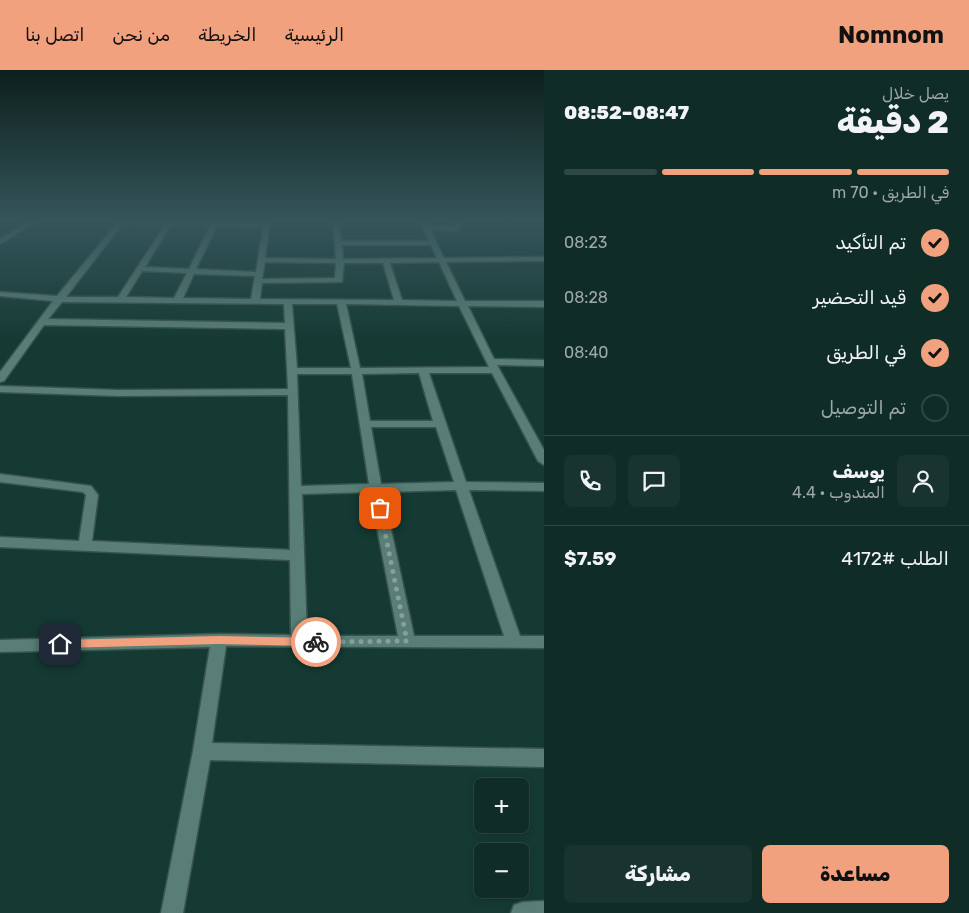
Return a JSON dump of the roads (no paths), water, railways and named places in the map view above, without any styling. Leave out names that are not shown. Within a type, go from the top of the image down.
[{"type":"street","points":[[0,379],[58,299],[89,261]]},
{"type":"street","points":[[120,300],[143,261]]},
{"type":"street","points":[[177,301],[197,261]]},
{"type":"street","points":[[255,302],[260,261]]},
{"type":"street","points":[[138,269],[337,281],[341,279],[340,261]]},
{"type":"street","points":[[386,261],[399,303]]},
{"type":"street","points":[[443,261],[493,366],[538,440],[544,461]]},
{"type":"street","points":[[0,294],[58,299],[544,304]]},
{"type":"street","points":[[288,302],[293,392],[299,642]]},
{"type":"street","points":[[341,302],[356,370],[376,489],[407,641]]},
{"type":"street","points":[[41,322],[290,326]]},
{"type":"street","points":[[292,371],[423,370],[544,363]]},
{"type":"street","points":[[423,370],[514,642]]},
{"type":"street","points":[[0,389],[118,393],[293,392]]},
{"type":"street","points":[[366,424],[440,424]]},
{"type":"street","points":[[0,478],[87,489],[92,495],[85,545]]},
{"type":"street","points":[[295,490],[461,486],[544,487]]},
{"type":"street","points":[[0,542],[296,555]]},
{"type":"street","points":[[0,646],[219,640],[299,642],[544,642]]},
{"type":"street","points":[[172,913],[202,751],[219,640]]},
{"type":"street","points":[[202,751],[544,758]]},
{"type":"street","points":[[522,913],[544,912]]}]
